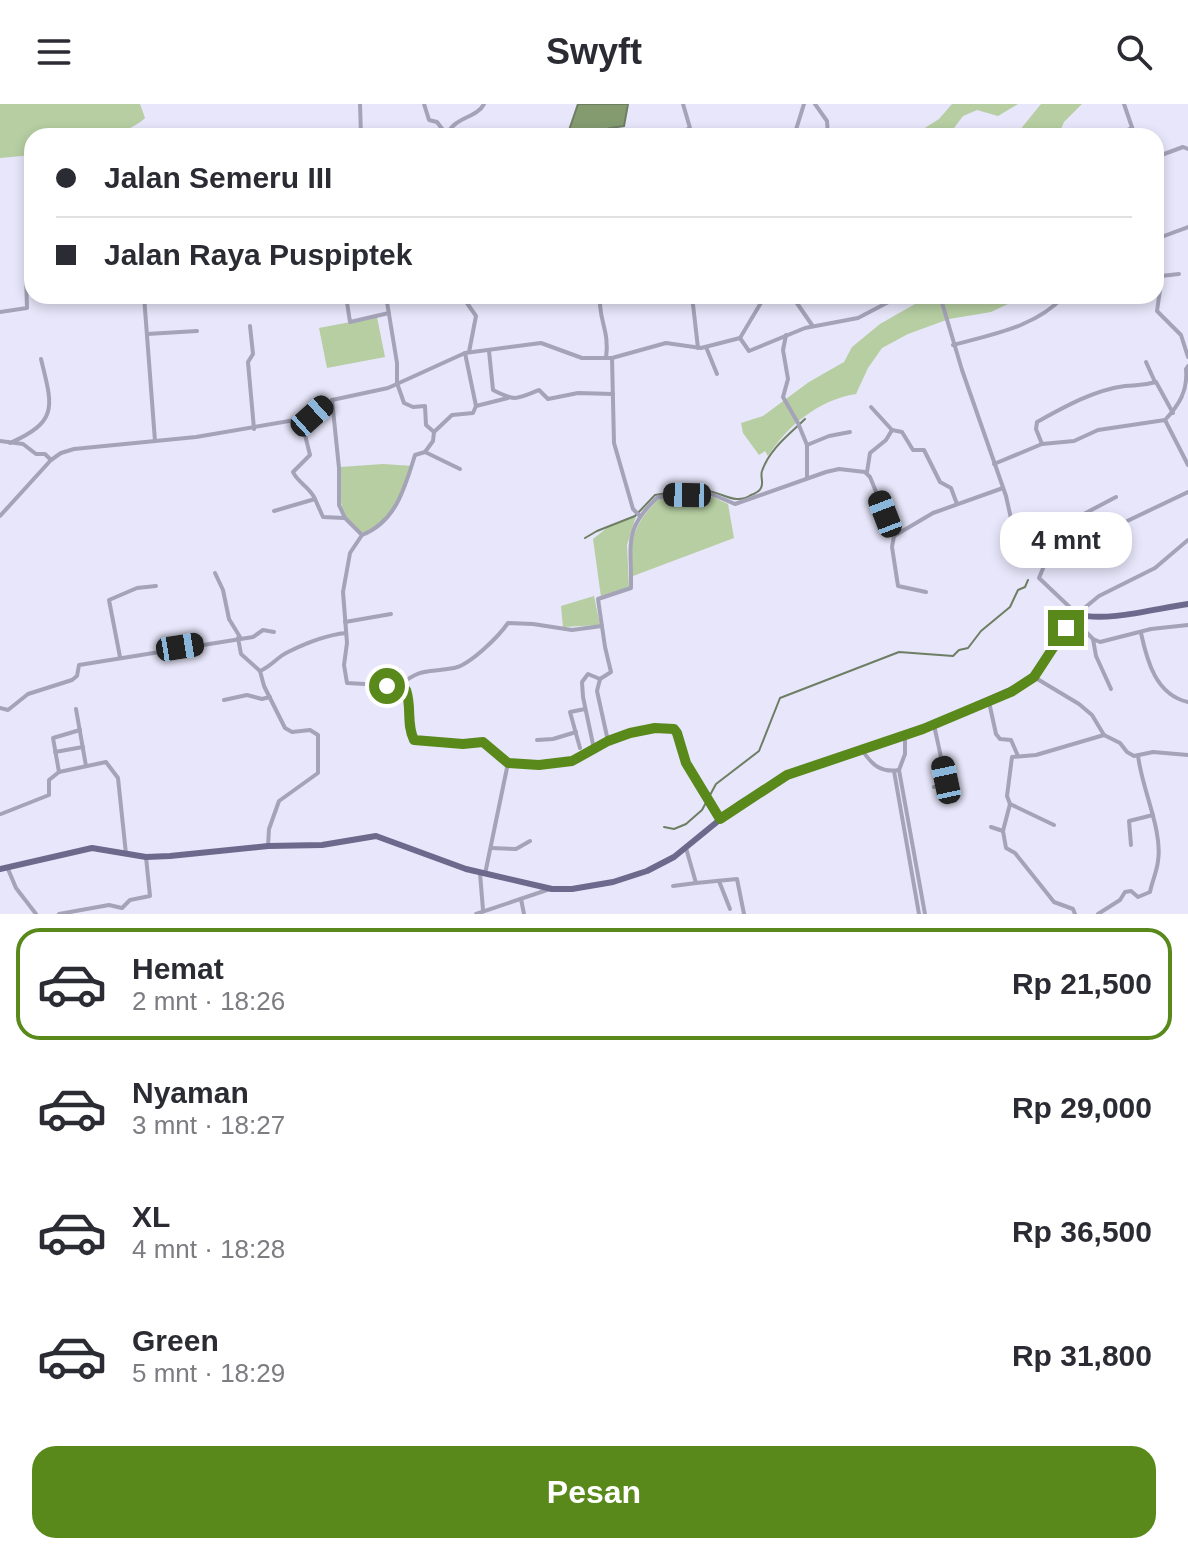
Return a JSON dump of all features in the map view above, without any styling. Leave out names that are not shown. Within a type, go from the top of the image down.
[{"type":"main road","points":[[3,868],[92,848],[146,857],[268,846],[322,845],[376,836],[440,861],[552,889],[572,889],[624,879],[659,866],[720,819],[787,775],[934,725],[1011,692],[1034,677],[1075,616],[1115,615],[1188,604]]},
{"type":"street","points":[[360,104],[361,128]]},
{"type":"street","points":[[424,104],[429,120],[437,122],[442,128]]},
{"type":"street","points":[[450,128],[480,111],[484,104]]},
{"type":"street","points":[[683,104],[690,128]]},
{"type":"street","points":[[796,128],[804,104]]},
{"type":"street","points":[[815,104],[827,121],[827,128]]},
{"type":"street","points":[[1124,104],[1132,128]]},
{"type":"street","points":[[1164,154],[1183,147],[1188,149]]},
{"type":"street","points":[[1164,236],[1188,227]]},
{"type":"street","points":[[1164,276],[1179,274]]},
{"type":"street","points":[[0,312],[27,308],[27,304]]},
{"type":"street","points":[[145,304],[155,441]]},
{"type":"street","points":[[347,304],[350,322],[389,313]]},
{"type":"street","points":[[387,304],[397,363],[397,383],[404,403],[413,407],[425,406],[426,425],[434,432]]},
{"type":"street","points":[[468,304],[476,316],[467,352],[476,406],[473,413],[452,415],[434,432],[433,441],[425,452],[415,455],[402,494],[390,514],[382,524],[362,535],[350,553],[342,601],[347,643],[344,665],[347,683],[399,686],[406,690],[409,726],[414,740],[463,744],[483,742],[508,763],[539,765],[567,762],[608,741],[636,732],[674,729],[686,763],[720,819]]},
{"type":"street","points":[[601,304],[608,337],[614,443],[638,514]]},
{"type":"street","points":[[693,304],[698,348]]},
{"type":"street","points":[[0,516],[51,460],[74,449],[254,429],[301,419],[312,416],[332,400],[375,392],[467,352],[541,343],[582,358],[609,358],[666,343],[706,347],[740,338],[760,304]]},
{"type":"street","points":[[797,304],[812,325]]},
{"type":"street","points":[[740,338],[749,351],[812,325],[858,318],[885,304]]},
{"type":"street","points":[[942,304],[1014,527],[1046,554],[1047,564]]},
{"type":"street","points":[[953,345],[1021,326],[1056,304]]},
{"type":"street","points":[[1158,304],[1157,311],[1181,335],[1188,357]]},
{"type":"street","points":[[250,326],[253,354],[248,362],[254,429]]},
{"type":"street","points":[[147,334],[197,331]]},
{"type":"street","points":[[786,335],[783,350],[788,379],[783,397],[807,445],[807,478]]},
{"type":"street","points":[[706,347],[717,374]]},
{"type":"street","points":[[489,351],[494,392],[509,398]]},
{"type":"street","points":[[10,443],[39,428],[50,408],[41,359]]},
{"type":"street","points":[[1146,362],[1173,413]]},
{"type":"street","points":[[994,464],[1042,444],[1074,441],[1098,430],[1165,420],[1182,400],[1188,366]]},
{"type":"street","points":[[1042,444],[1036,429],[1037,422],[1068,404],[1125,386],[1143,387],[1155,382]]},
{"type":"street","points":[[476,406],[539,390],[548,399],[578,393],[613,394]]},
{"type":"street","points":[[332,400],[339,468],[338,498],[345,518],[362,535]]},
{"type":"street","points":[[871,407],[892,430],[902,432],[913,450],[924,450],[940,482],[951,488],[957,505]]},
{"type":"street","points":[[301,419],[310,455],[293,472],[296,479],[312,492],[323,517],[345,518]]},
{"type":"street","points":[[1165,420],[1188,465]]},
{"type":"street","points":[[892,430],[886,440],[870,453],[867,472],[894,536],[892,547],[898,586],[926,592]]},
{"type":"street","points":[[807,445],[850,432]]},
{"type":"street","points":[[0,441],[23,444],[34,454],[45,454],[51,460]]},
{"type":"street","points":[[425,452],[460,469]]},
{"type":"street","points":[[608,741],[597,691],[600,679],[611,672],[598,599],[629,590],[632,586],[629,544],[638,514],[658,497],[709,493],[735,504],[839,469],[867,472]]},
{"type":"street","points":[[894,536],[933,513],[1003,488]]},
{"type":"street","points":[[1111,689],[1096,656],[1093,639],[1039,576],[1058,554],[1188,492]]},
{"type":"street","points":[[1041,550],[1080,516],[1116,497]]},
{"type":"street","points":[[274,511],[315,499]]},
{"type":"street","points":[[1075,616],[1099,596],[1155,568],[1188,540]]},
{"type":"street","points":[[215,573],[243,657],[260,671],[287,730],[317,733],[320,765],[315,777],[279,801],[269,829],[268,846]]},
{"type":"street","points":[[120,657],[109,600],[137,588],[156,586]]},
{"type":"street","points":[[345,622],[391,614]]},
{"type":"street","points":[[399,686],[416,673],[457,667],[494,641],[508,623],[572,630],[602,626]]},
{"type":"street","points":[[1093,639],[1103,641],[1188,625]]},
{"type":"street","points":[[0,708],[8,710],[28,694],[72,680],[78,675],[79,665],[253,637],[263,630],[274,632]]},
{"type":"street","points":[[1141,632],[1147,659],[1160,685],[1181,701],[1188,702]]},
{"type":"street","points":[[260,671],[289,652],[322,637],[346,633]]},
{"type":"street","points":[[594,749],[585,709],[583,678],[588,674],[600,679]]},
{"type":"street","points":[[1034,677],[1087,710],[1104,735],[1120,743],[1129,754],[1162,752],[1188,755]]},
{"type":"street","points":[[224,700],[247,695],[262,699],[270,697]]},
{"type":"street","points":[[989,702],[996,734],[1000,739],[1011,740],[1018,756]]},
{"type":"street","points":[[76,709],[86,766]]},
{"type":"street","points":[[580,748],[570,712],[585,709]]},
{"type":"street","points":[[934,725],[946,780],[944,785],[934,787]]},
{"type":"street","points":[[59,772],[54,736],[80,730]]},
{"type":"street","points":[[537,740],[576,732]]},
{"type":"street","points":[[905,735],[905,754],[896,771],[922,914]]},
{"type":"street","points":[[1075,914],[1073,909],[1054,902],[1015,853],[1006,848],[1003,831],[1010,804],[1007,796],[1010,760],[1104,735]]},
{"type":"street","points":[[55,752],[83,747]]},
{"type":"street","points":[[862,750],[877,767],[887,772],[896,771]]},
{"type":"street","points":[[1098,914],[1120,900],[1124,893],[1131,891],[1138,897],[1151,891],[1158,860],[1153,815],[1141,779],[1138,755]]},
{"type":"street","points":[[1,814],[49,795],[49,780],[59,772],[106,762],[118,778],[126,854]]},
{"type":"street","points":[[508,763],[491,848],[482,873],[480,913],[552,889]]},
{"type":"street","points":[[1010,804],[1054,825]]},
{"type":"street","points":[[1131,845],[1128,822],[1153,815]]},
{"type":"street","points":[[991,827],[1003,831]]},
{"type":"street","points":[[491,848],[516,849],[530,841]]},
{"type":"street","points":[[686,848],[696,883]]},
{"type":"street","points":[[59,914],[109,905],[122,908],[130,900],[150,896],[146,857]]},
{"type":"street","points":[[3,868],[36,914]]},
{"type":"street","points":[[673,886],[737,879],[744,914]]},
{"type":"street","points":[[719,881],[730,909]]},
{"type":"street","points":[[521,899],[524,914]]},
{"type":"shaded area","points":[[0,104],[140,104],[145,118],[130,128],[24,128],[24,156],[0,158]]},
{"type":"shaded area","points":[[578,104],[628,104],[624,126],[570,128]]},
{"type":"shaded area","points":[[952,104],[1018,104],[998,116],[977,110],[963,116],[954,128],[925,128],[939,119]]},
{"type":"shaded area","points":[[1041,104],[1082,104],[1061,128],[1022,128]]},
{"type":"shaded area","points":[[915,304],[1008,304],[991,312],[949,319],[908,334],[882,348],[856,394],[817,408],[795,424],[768,456],[765,451],[759,455],[743,433],[741,423],[763,416],[809,382],[844,362],[852,347],[880,324]]},
{"type":"shaded area","points":[[377,317],[385,357],[327,368],[319,328]]},
{"type":"shaded area","points":[[383,464],[413,466],[392,514],[366,534],[356,529],[344,514],[340,497],[340,467]]},
{"type":"shaded area","points":[[661,497],[713,497],[728,504],[734,538],[633,576],[631,553],[635,532],[645,514]]},
{"type":"shaded area","points":[[636,516],[627,545],[629,587],[601,597],[593,539],[608,527]]},
{"type":"shaded area","points":[[594,596],[600,625],[563,627],[561,606]]},
{"type":"waterway","points":[[585,538],[635,516],[655,495],[705,491],[739,499],[755,493],[762,486],[762,471],[770,455],[805,419]]},
{"type":"waterway","points":[[664,827],[674,829],[686,824],[702,810],[716,784],[759,751],[780,698],[899,652],[953,656],[959,650],[968,648],[981,631],[1010,607],[1018,590],[1025,587],[1028,580]]},
{"type":"route","points":[[387,686],[399,686],[406,690],[409,726],[414,740],[463,744],[483,742],[512,764],[539,765],[577,760],[608,741],[630,733],[664,727],[674,729],[686,763],[720,819],[787,775],[923,729],[1011,692],[1034,677],[1066,628]]}]
